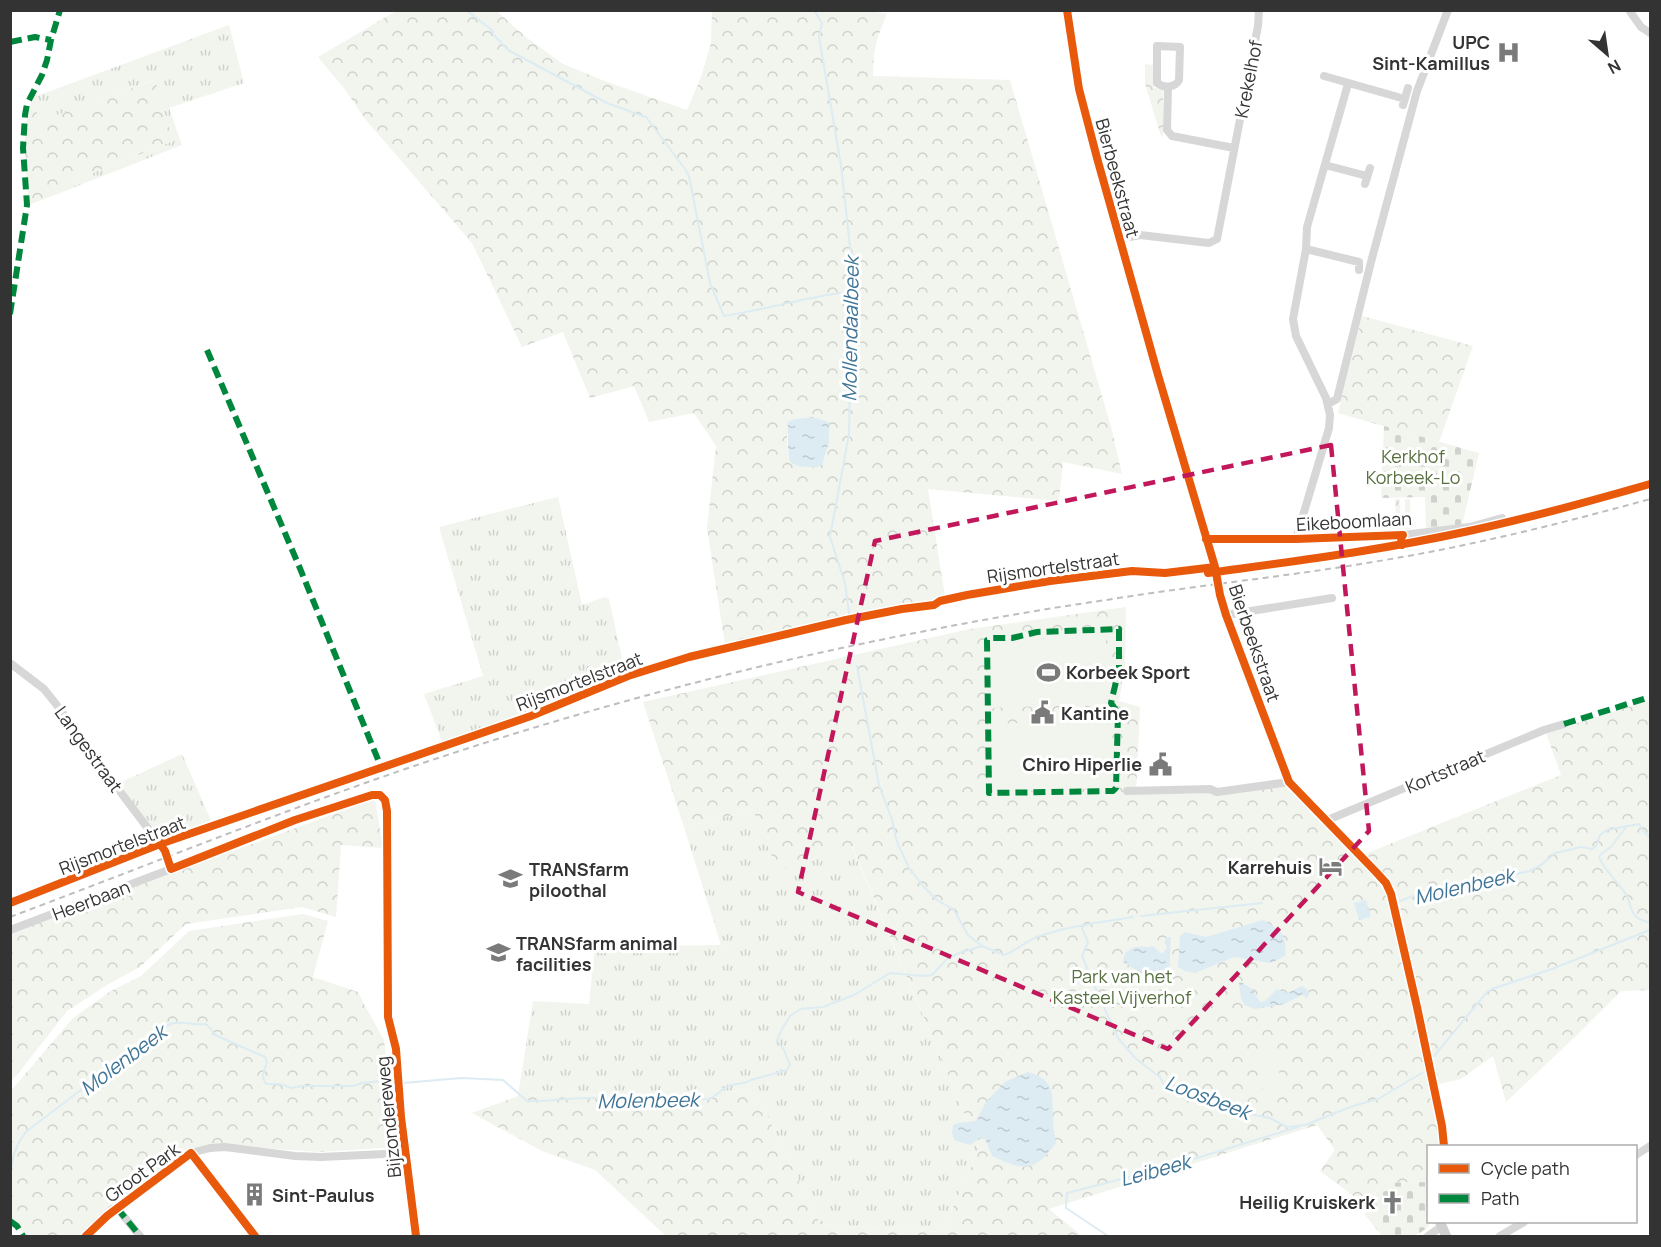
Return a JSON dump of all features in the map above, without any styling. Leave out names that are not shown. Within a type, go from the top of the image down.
[{"type":"street","name":"Bierbeekstraat","points":[[1066,10],[1079,89],[1155,366],[1215,567],[1226,615],[1289,782],[1376,872],[1386,883],[1391,894],[1417,1007],[1444,1145]]},
{"type":"street","name":"Krekelhof","points":[[1119,239],[1140,235],[1209,243],[1216,241],[1258,26],[1259,10]]},
{"type":"street","name":"Eikeboomlaan","points":[[1296,539],[1329,428],[1328,404],[1337,399],[1371,262],[1418,91],[1448,10]]},
{"type":"street","points":[[1629,10],[1641,27],[1650,33]]},
{"type":"street","points":[[1157,46],[1180,47],[1179,80],[1173,86],[1168,87],[1157,83],[1157,46]]},
{"type":"street","points":[[1324,76],[1404,102],[1408,88]]},
{"type":"street","points":[[1328,404],[1296,336],[1293,319],[1306,249],[1307,227],[1348,84]]},
{"type":"street","points":[[1168,87],[1167,130],[1169,134],[1234,148]]},
{"type":"street","points":[[1325,165],[1367,176]]},
{"type":"street","points":[[1306,249],[1359,262],[1359,270]]},
{"type":"street","name":"Eikeboomlaan","points":[[1206,538],[1296,539],[1402,535],[1470,527],[1502,518]]},
{"type":"street","name":"Rijsmortelstraat","points":[[10,903],[531,716],[628,676],[689,657],[846,620],[1050,581],[1132,571],[1165,573],[1215,567]]},
{"type":"street","points":[[1226,615],[1332,598]]},
{"type":"street","name":"Langestraat","points":[[10,663],[44,689],[162,847]]},
{"type":"street","name":"Kortstraat","points":[[1325,820],[1544,730],[1564,724]]},
{"type":"street","points":[[1127,791],[1210,789],[1217,792],[1289,782]]},
{"type":"street","name":"Heerbaan","points":[[10,930],[170,865]]},
{"type":"street","name":"Bijzondereweg","points":[[387,886],[388,1017],[396,1049],[401,1117],[416,1236]]},
{"type":"street","points":[[1637,1154],[1650,1146]]},
{"type":"street","name":"Groot Park","points":[[86,1236],[117,1208],[191,1153],[210,1148],[225,1147],[296,1156],[406,1154]]},
{"type":"street","name":"Groot Park","points":[[191,1153],[255,1236]]},
{"type":"street","points":[[117,1208],[140,1236]]},
{"type":"street","points":[[1500,1236],[1521,1223]]},
{"type":"street","points":[[1428,1236],[1442,1228]]},
{"type":"highlighted area","points":[[1331,445],[1369,831],[1168,1049],[798,892],[875,541]]},
{"type":"green space","points":[[864,10],[887,14],[876,44],[873,76],[1010,80],[1111,427],[1122,474],[1063,462],[1059,501],[928,489],[945,597],[725,645],[707,528],[716,446],[694,413],[649,422],[634,386],[590,398],[563,332],[522,347],[472,243],[366,120],[318,57],[396,11],[497,11],[527,38],[563,64],[687,110],[701,77],[711,43],[712,11]],"holes":[[[811,417],[829,422],[788,458],[787,435],[795,419]]]},
{"type":"green space","points":[[229,25],[244,83],[169,108],[182,145],[52,196],[51,189],[173,141],[154,80],[40,122],[32,100],[34,95],[37,96]]},
{"type":"green space","points":[[1145,64],[1154,65],[1154,88],[1163,88],[1163,135],[1161,136],[1145,84]]},
{"type":"green space","points":[[155,80],[173,141],[52,189],[52,196],[29,205],[25,139],[32,100],[40,121]]},
{"type":"green space","points":[[1362,316],[1473,346],[1439,442],[1338,413]]},
{"type":"green space","name":"Kerkhof Korbeek-Lo","points":[[1384,426],[1479,453],[1462,525],[1426,531],[1425,497],[1381,498]]},
{"type":"green space","points":[[1650,485],[1516,526],[1386,553],[1382,538],[1470,528]]},
{"type":"green space","points":[[558,497],[582,605],[605,597],[609,599],[625,672],[622,678],[443,744],[424,694],[483,676],[439,527]]},
{"type":"green space","points":[[1395,499],[1400,499],[1401,529],[1396,529]]},
{"type":"green space","points":[[1405,499],[1410,499],[1411,529],[1405,529]]},
{"type":"green space","name":"Park van het Kasteel Vijverhof","points":[[1126,607],[1125,666],[1119,701],[1140,707],[1136,794],[1284,785],[1378,882],[1389,901],[1440,1140],[1439,1145],[1427,1145],[1427,1182],[1381,1183],[1368,1207],[1320,1171],[1335,1150],[1317,1125],[1049,1209],[1082,1236],[666,1236],[595,1170],[542,1151],[472,1113],[518,1096],[755,1091],[820,1224],[942,1232],[979,1149],[852,846],[778,871],[753,810],[684,827],[643,702],[970,629]]},
{"type":"green space","name":"Korbeek Sport","points":[[1106,637],[1108,704],[990,708],[988,640]]},
{"type":"green space","points":[[1650,700],[1650,990],[1621,991],[1506,1102],[1493,1056],[1461,1079],[1439,1084],[1397,893],[1392,883],[1365,854],[1561,775],[1546,733]]},
{"type":"green space","points":[[1107,720],[1109,788],[993,792],[991,724]]},
{"type":"green space","points":[[182,754],[213,825],[162,841],[117,784]]},
{"type":"green space","points":[[375,799],[383,848],[341,845],[336,917],[302,907],[186,924],[140,967],[67,1011],[11,1081],[11,932]]},
{"type":"green space","points":[[753,810],[851,845],[979,1149],[942,1232],[820,1224],[755,1091],[518,1096],[533,1001],[589,1004],[595,947],[721,945],[684,827]]},
{"type":"green space","points":[[303,914],[328,921],[313,977],[358,992],[384,1040],[397,1147],[320,1152],[217,1145],[191,1152],[76,1236],[26,1236],[11,1220],[10,1092],[73,1018],[111,991],[141,976],[189,931]]},
{"type":"green space","points":[[1277,1051],[1281,1090],[1263,1091],[1259,1053]]},
{"type":"green space","points":[[1427,1182],[1427,1223],[1430,1223],[1427,1228],[1416,1235],[1382,1236],[1365,1215],[1381,1183]]},
{"type":"water","points":[[812,417],[829,422],[829,442],[822,465],[818,467],[798,466],[789,458],[788,422]]},
{"type":"water","points":[[1366,900],[1371,917],[1359,920],[1354,903]]},
{"type":"water","points":[[1263,920],[1284,937],[1285,956],[1271,963],[1234,957],[1195,973],[1178,967],[1180,936],[1185,932],[1206,937]]},
{"type":"water","points":[[1166,937],[1171,937],[1169,974],[1165,976],[1151,970],[1141,973],[1123,962],[1125,953],[1135,947],[1153,947],[1162,954],[1167,948]]},
{"type":"water","points":[[1239,983],[1253,990],[1260,1002],[1265,1001],[1277,989],[1287,993],[1302,986],[1308,990],[1309,994],[1307,998],[1302,995],[1284,1004],[1255,1009],[1245,1005],[1241,999]]},
{"type":"water","points":[[1028,1072],[1044,1079],[1052,1095],[1056,1143],[1041,1160],[1028,1166],[1012,1165],[992,1156],[985,1139],[981,1138],[970,1145],[954,1140],[953,1125],[976,1121],[986,1102],[1005,1082]]},
{"type":"waterway","points":[[466,10],[492,30],[508,50],[607,103],[646,117],[689,176],[710,283],[724,316],[854,291]]},
{"type":"waterway","name":"Mollendaalbeek","points":[[814,10],[822,23],[819,37],[841,165],[850,247],[854,259],[852,282],[854,291],[847,338],[850,380],[849,434],[830,537],[845,583],[849,613]]},
{"type":"waterway","name":"Mollendaalbeek","points":[[857,666],[879,785],[892,820],[897,842],[909,868],[924,887],[937,900],[954,910],[968,935],[982,946]]},
{"type":"waterway","name":"Molenbeek","points":[[1400,901],[1416,895],[1427,897],[1459,891],[1530,871],[1555,853],[1581,847],[1592,849],[1596,846],[1600,835],[1607,830],[1639,824],[1649,837],[1650,835]]},
{"type":"waterway","name":"Loosbeek","points":[[1626,827],[1611,847],[1599,857],[1627,896],[1636,916],[1650,923]]},
{"type":"waterway","name":"Molenbeek","points":[[1141,916],[1262,903]]},
{"type":"waterway","name":"Molenbeek","points":[[403,1083],[461,1078],[503,1080],[527,1101],[584,1098],[624,1101],[709,1099],[726,1087],[787,1070],[790,1065],[777,1040],[790,1016],[801,1009],[823,1007],[854,995],[890,973],[932,975],[947,959],[982,946],[1004,955],[1049,933],[1133,917]]},
{"type":"waterway","name":"Loosbeek","points":[[1081,926],[1088,942],[1082,956],[1118,1038],[1135,1058],[1160,1077],[1164,1085],[1171,1087],[1186,1085],[1239,1112],[1270,1118],[1287,1127],[1305,1125],[1378,1099],[1422,1073]]},
{"type":"waterway","name":"Loosbeek","points":[[1434,1056],[1487,992],[1492,989],[1552,969],[1650,930]]},
{"type":"waterway","name":"Molenbeek","points":[[10,1170],[16,1148],[27,1131],[170,1024],[206,1024],[215,1035],[265,1057],[267,1062],[263,1076],[266,1084],[279,1084],[292,1088],[354,1086],[382,1081]]},
{"type":"waterway","name":"Leibeek","points":[[1108,1236],[1066,1208],[1067,1193],[1164,1168],[1298,1127]]},
{"type":"railway","points":[[10,917],[270,818],[426,762],[579,714],[682,686],[837,649],[1005,616],[1350,566],[1452,548],[1585,517],[1650,499]]},
{"type":"marked path","points":[[10,314],[27,205],[23,148],[25,115],[27,104],[42,75],[60,10]]},
{"type":"marked path","points":[[10,42],[35,37],[51,40]]},
{"type":"marked path","points":[[207,350],[381,767]]},
{"type":"marked path","points":[[1119,629],[1119,669],[1111,703],[1118,713],[1116,788],[1113,791],[989,793],[987,640],[1012,638],[1037,632],[1119,629]]},
{"type":"marked path","points":[[1564,724],[1650,697]]},
{"type":"marked path","points":[[117,1208],[140,1236]]},
{"type":"marked path","points":[[10,1221],[17,1226],[23,1236]]},
{"type":"cycle path","points":[[1067,10],[1079,89],[1097,158],[1215,567],[1226,615],[1289,782],[1376,872],[1386,883],[1391,894],[1417,1007],[1444,1145]]},
{"type":"cycle path","points":[[1208,573],[1339,555],[1437,538],[1538,515],[1650,484]]},
{"type":"cycle path","points":[[1206,539],[1296,539],[1403,535],[1402,545]]},
{"type":"cycle path","points":[[10,903],[160,844],[531,716],[628,676],[689,657],[846,620],[934,605],[940,601],[967,595],[1050,581],[1132,571],[1165,573],[1215,567]]},
{"type":"cycle path","points":[[160,844],[171,869],[295,820],[372,795],[380,795],[385,800],[387,811],[388,1017],[396,1049],[401,1117],[416,1236]]},
{"type":"cycle path","points":[[86,1236],[107,1216],[191,1153],[255,1236]]},
{"type":"place","name":"UPC Sint-Kamillus","points":[[1508,52]]},
{"type":"place","name":"Korbeek Sport","points":[[1048,672]]},
{"type":"place","name":"Kantine","points":[[1043,713]]},
{"type":"place","name":"Chiro Hiperlie","points":[[1160,764]]},
{"type":"place","name":"Karrehuis","points":[[1330,867]]},
{"type":"place","name":"TRANSfarm piloothal","points":[[511,879]]},
{"type":"place","name":"TRANSfarm animal facilities","points":[[498,953]]},
{"type":"place","name":"Sint-Paulus","points":[[254,1195]]},
{"type":"place","name":"Heilig Kruiskerk","points":[[1393,1202]]}]
